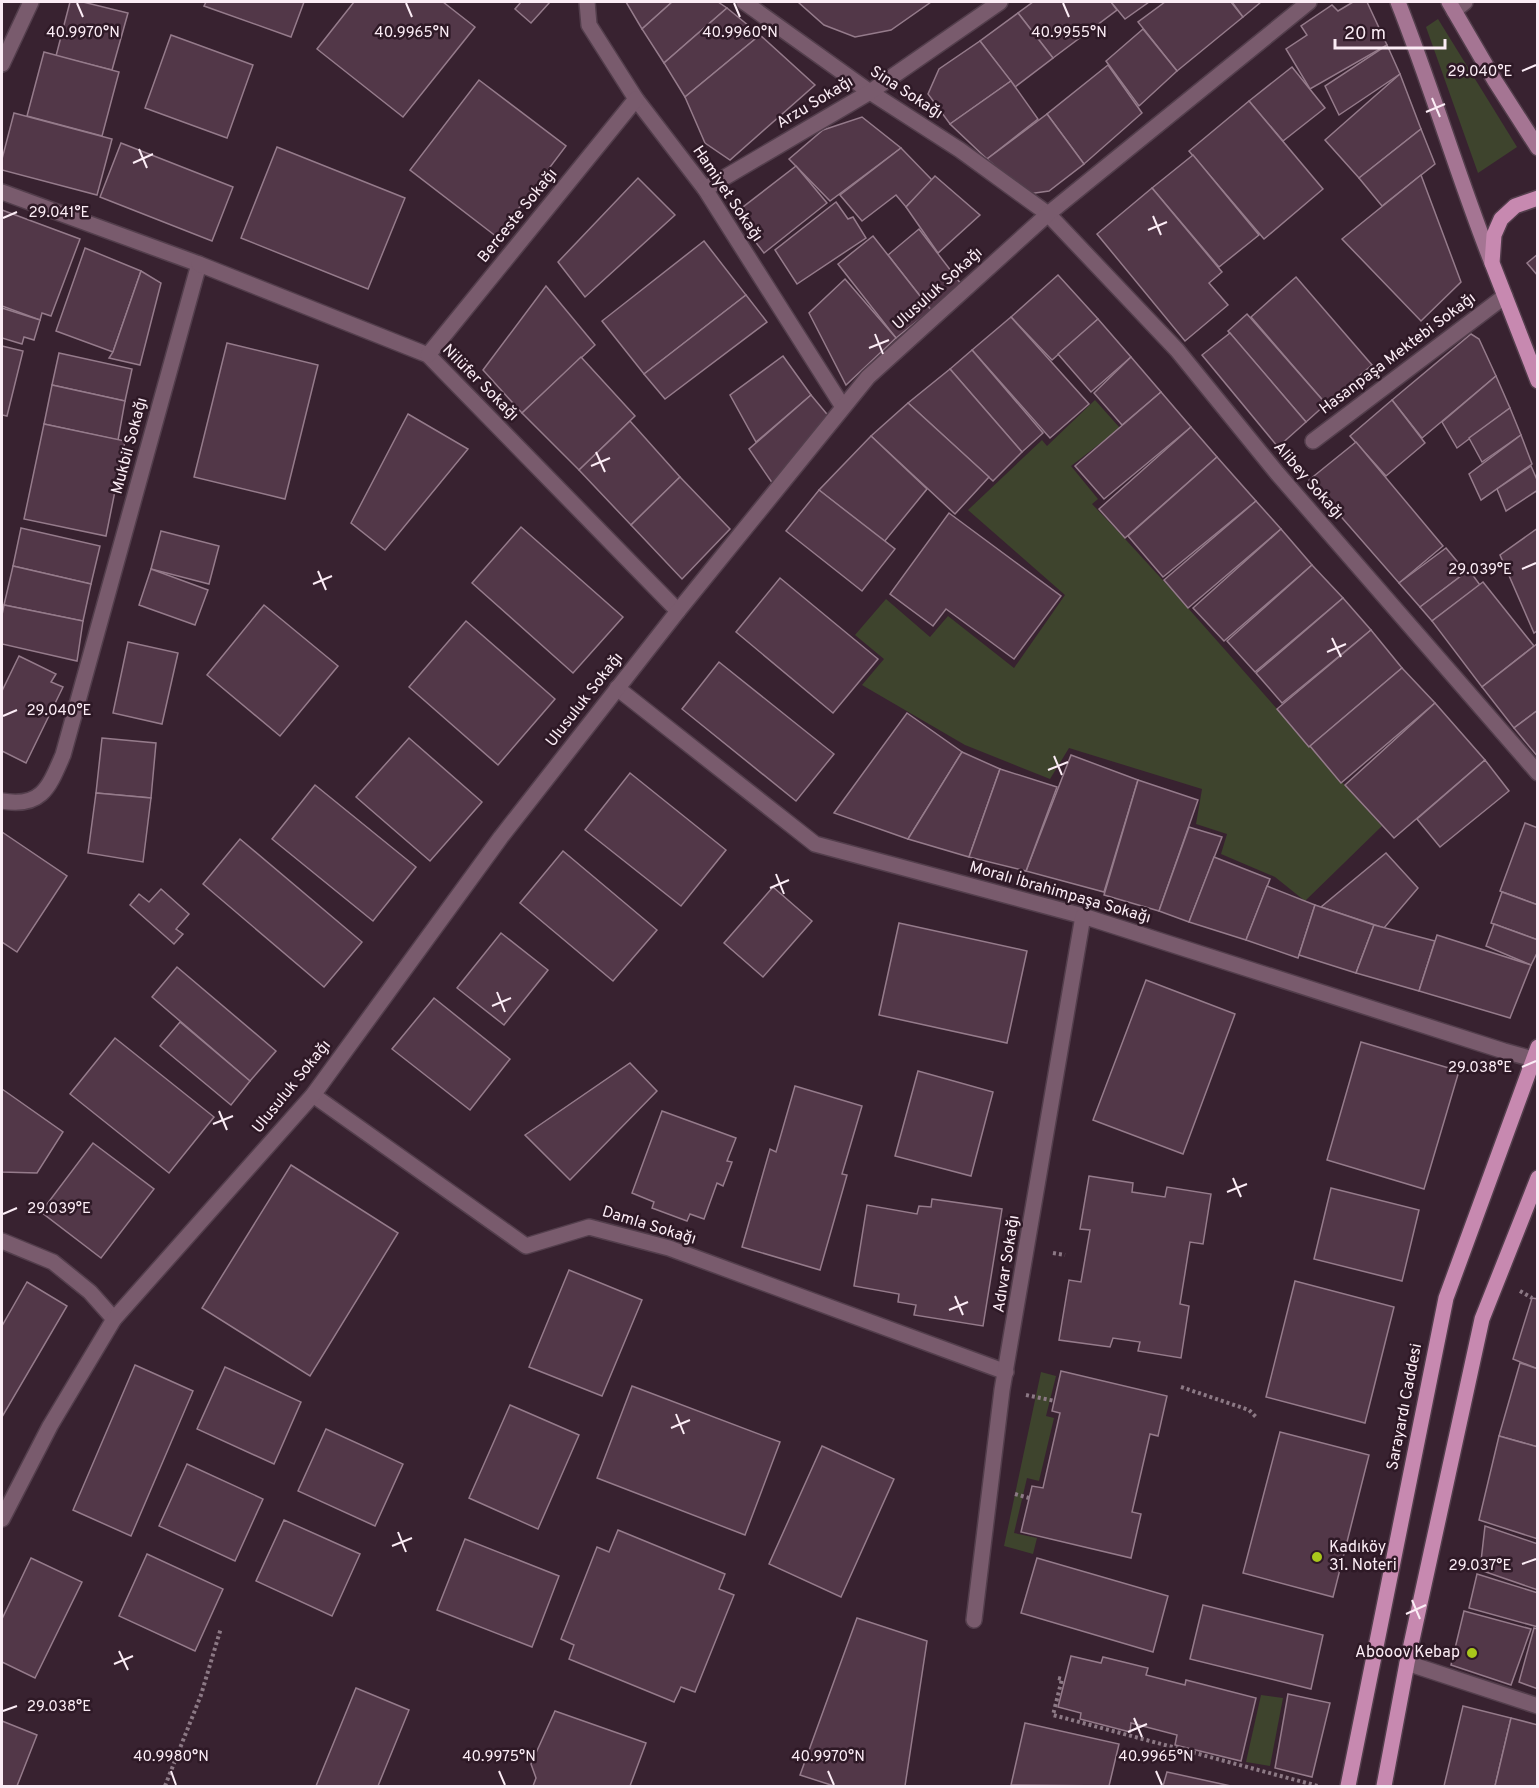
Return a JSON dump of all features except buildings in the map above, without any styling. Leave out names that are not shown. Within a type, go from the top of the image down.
[{"type":"main road","points":[[1398,2],[1434,98],[1466,195],[1538,381]]},
{"type":"main road","points":[[1456,5],[1495,81],[1538,148]]},
{"type":"main road","points":[[1492,263],[1494,235],[1501,219],[1515,206],[1538,198]]},
{"type":"main road","name":"Sarayardı Caddesi","points":[[1348,1786],[1446,1298],[1535,1053]]},
{"type":"main road","points":[[1384,1786],[1407,1663],[1482,1319],[1538,1178]]},
{"type":"street","points":[[2,64],[31,2]]},
{"type":"street","name":"Hamiyet Sokağı","points":[[587,2],[589,25],[636,99],[705,189],[843,407]]},
{"type":"street","name":"Sina Sokağı","points":[[744,2],[870,92],[960,150],[1048,214]]},
{"type":"street","name":"Arzu Sokağı","points":[[705,189],[870,92],[1000,2]]},
{"type":"street","name":"Ulusuluk Sokağı","points":[[2,1519],[50,1426],[114,1319],[313,1095],[501,837],[678,611],[868,377],[1048,214],[1309,2]]},
{"type":"street","name":"Berceste Sokağı","points":[[428,355],[636,99]]},
{"type":"street","points":[[2,192],[199,264]]},
{"type":"street","name":"Alibey Sokağı","points":[[1048,214],[1177,350],[1277,473],[1538,773]]},
{"type":"street","name":"Nilüfer Sokağı","points":[[199,264],[428,355],[678,611]]},
{"type":"street","name":"Mukbil Sokağı","points":[[2,801],[29,802],[48,789],[63,755],[199,264]]},
{"type":"street","name":"Hasanpaşa Mektebi Sokağı","points":[[1313,441],[1505,296]]},
{"type":"street","name":"Moralı İbrahimpaşa Sokağı","points":[[617,688],[815,844],[1083,916],[1504,1051],[1535,1053]]},
{"type":"street","name":"Adıvar Sokağı","points":[[974,1620],[1006,1372],[1083,916]]},
{"type":"street","name":"Damla Sokağı","points":[[313,1095],[526,1246],[589,1227],[669,1248],[1006,1372]]},
{"type":"street","points":[[2,1240],[53,1262],[90,1292],[114,1319]]},
{"type":"street","points":[[1407,1663],[1538,1706]]},
{"type":"path","points":[[1053,1253],[1065,1255]]},
{"type":"path","points":[[1515,1289],[1532,1298]]},
{"type":"path","points":[[1181,1387],[1249,1410],[1256,1417]]},
{"type":"path","points":[[165,1786],[205,1686],[221,1628]]},
{"type":"path","points":[[1058,1678],[1062,1679],[1053,1715],[1317,1786]]},
{"type":"green space","points":[[1438,19],[1517,147],[1478,173],[1426,27]]},
{"type":"green space","points":[[1095,400],[1120,428],[1071,466],[1098,499],[1092,504],[1166,583],[1382,826],[1305,901],[1275,877],[1221,854],[1227,834],[1196,824],[1202,789],[1069,748],[1050,779],[965,745],[862,685],[884,659],[855,635],[886,599],[930,637],[948,616],[1014,668],[1065,595],[968,510],[1042,440],[1047,446]]},
{"type":"green space","points":[[1041,1372],[1056,1376],[1046,1416],[1054,1418],[1039,1481],[1027,1478],[1014,1533],[1037,1538],[1033,1554],[1004,1546]]},
{"type":"green space","points":[[1261,1695],[1283,1698],[1270,1766],[1246,1762]]},
{"type":"place","name":"Kadıköy 31. Noteri","points":[[1317,1557]]},
{"type":"place","name":"Abooov Kebap","points":[[1472,1653]]}]
